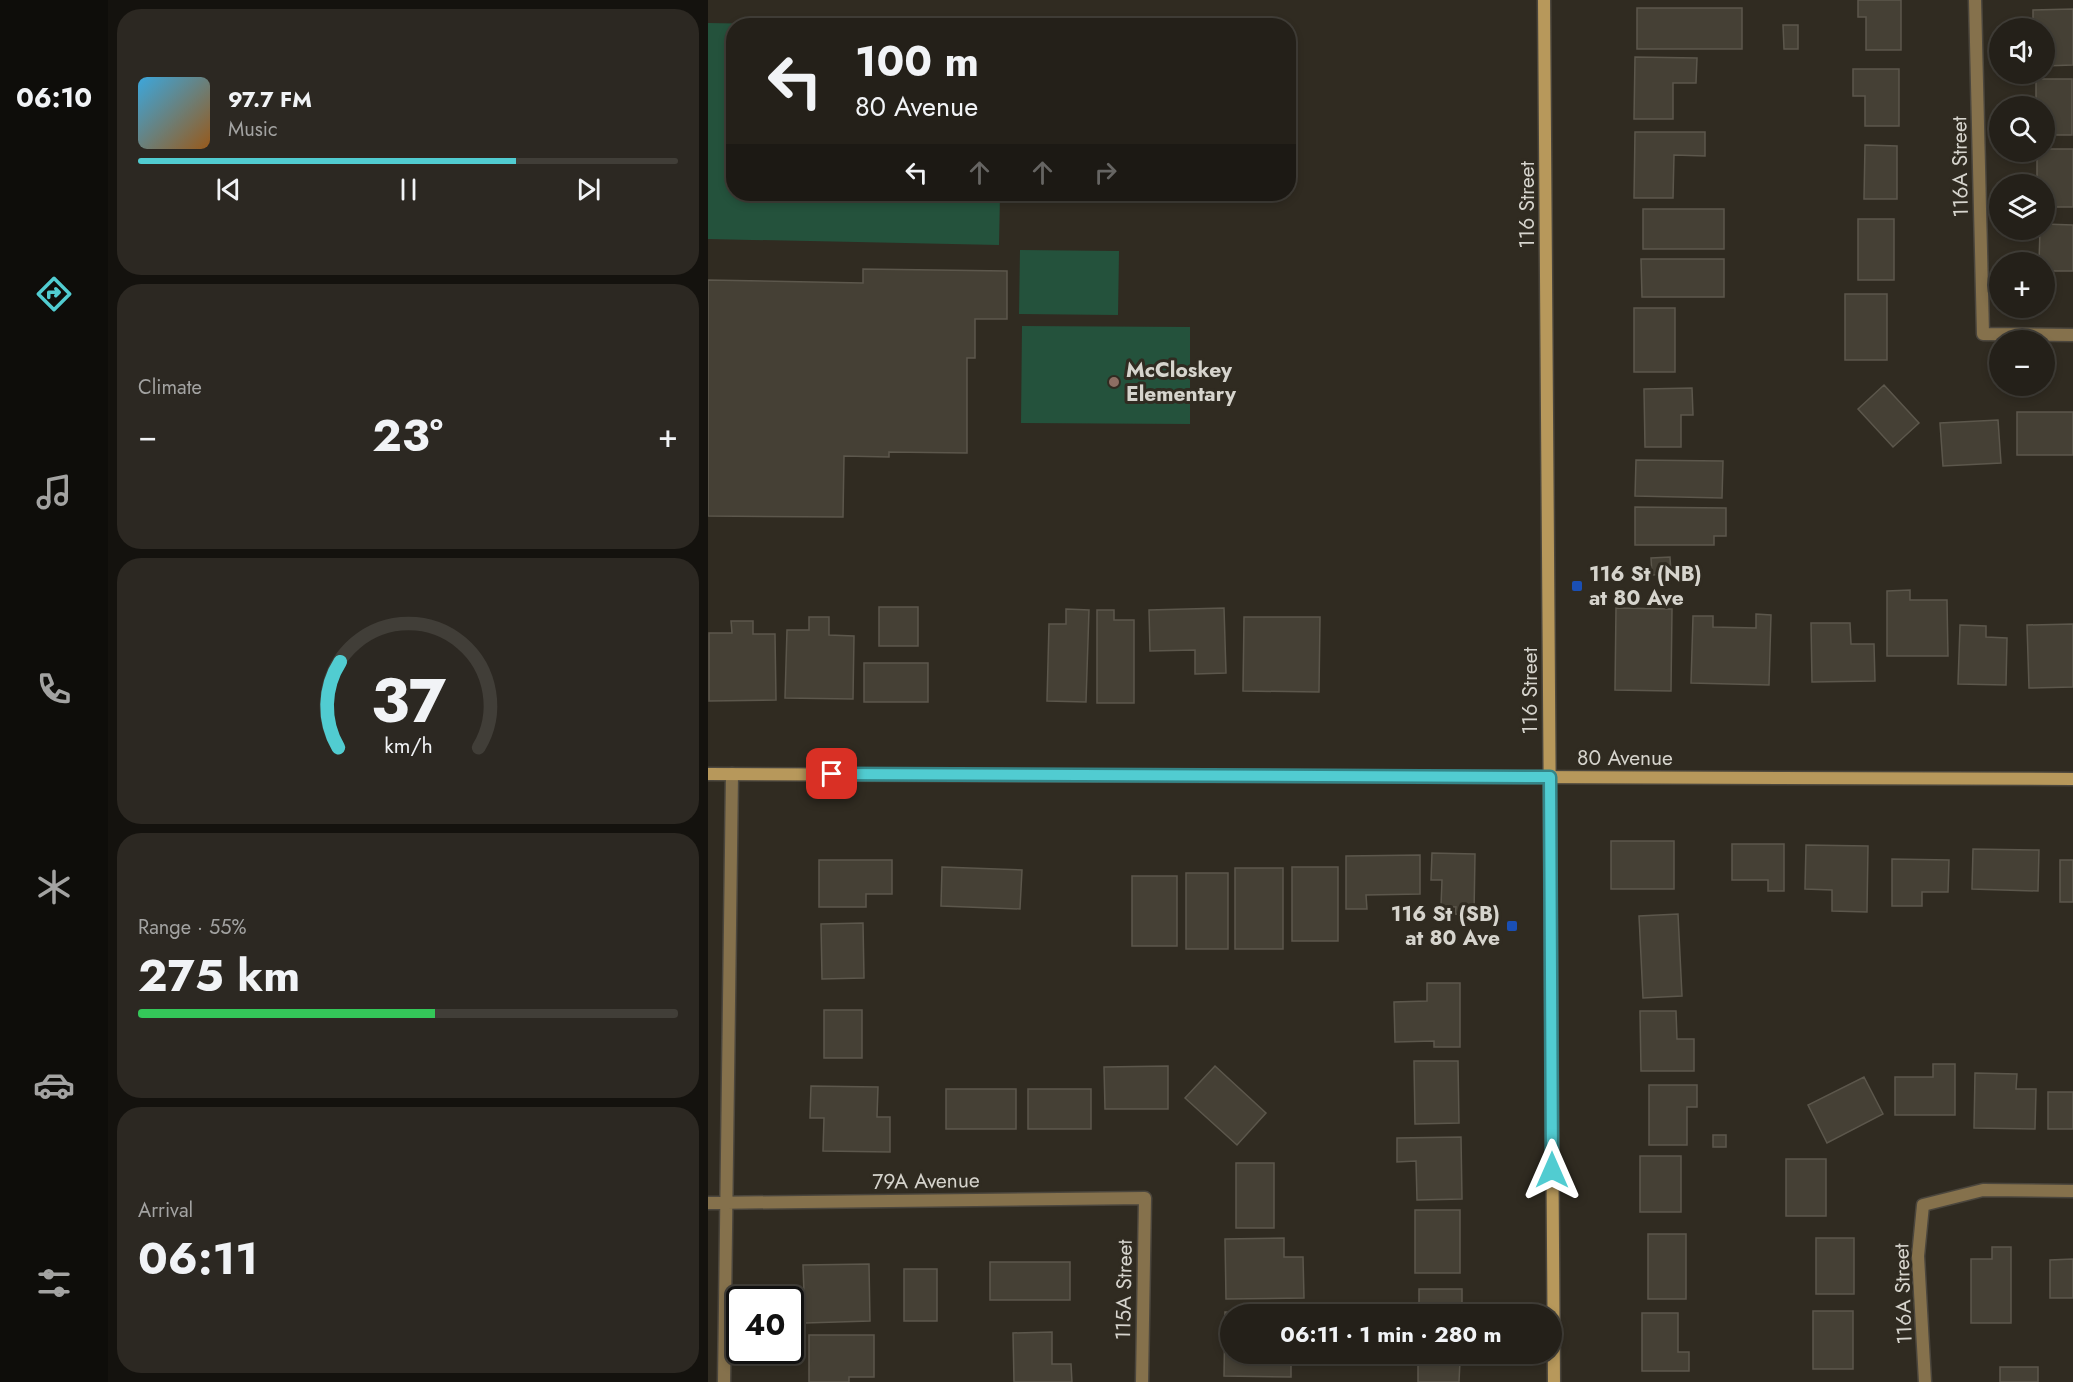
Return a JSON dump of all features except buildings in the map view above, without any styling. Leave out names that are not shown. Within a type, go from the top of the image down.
[{"type":"street","name":"116 Street","points":[[1544,0],[1554,1382]]},
{"type":"street","name":"116A Street","points":[[1975,0],[1983,334],[2073,335]]},
{"type":"street","name":"80 Avenue","points":[[708,774],[2073,779]]},
{"type":"street","points":[[724,1382],[732,774]]},
{"type":"street","name":"116A Street","points":[[1925,1382],[1918,1256],[1923,1205],[1983,1190],[2073,1191]]},
{"type":"street","name":"79A Avenue","points":[[708,1203],[1145,1198]]},
{"type":"street","name":"115A Street","points":[[1142,1382],[1145,1198]]},
{"type":"green space","points":[[708,23],[726,23],[726,201],[1000,201],[999,245],[708,239]]},
{"type":"green space","points":[[1020,250],[1119,251],[1118,315],[1019,314]]},
{"type":"green space","points":[[1022,326],[1190,327],[1190,424],[1021,423]]},
{"type":"place","name":"McCloskey Elementary","points":[[1114,382]]},
{"type":"place","name":"116 St (NB) at 80 Ave","points":[[1577,586]]},
{"type":"place","name":"116 St (SB) at 80 Ave","points":[[1512,926]]},
{"type":"route","points":[[832,774],[1550,777],[1552,1170]]}]
